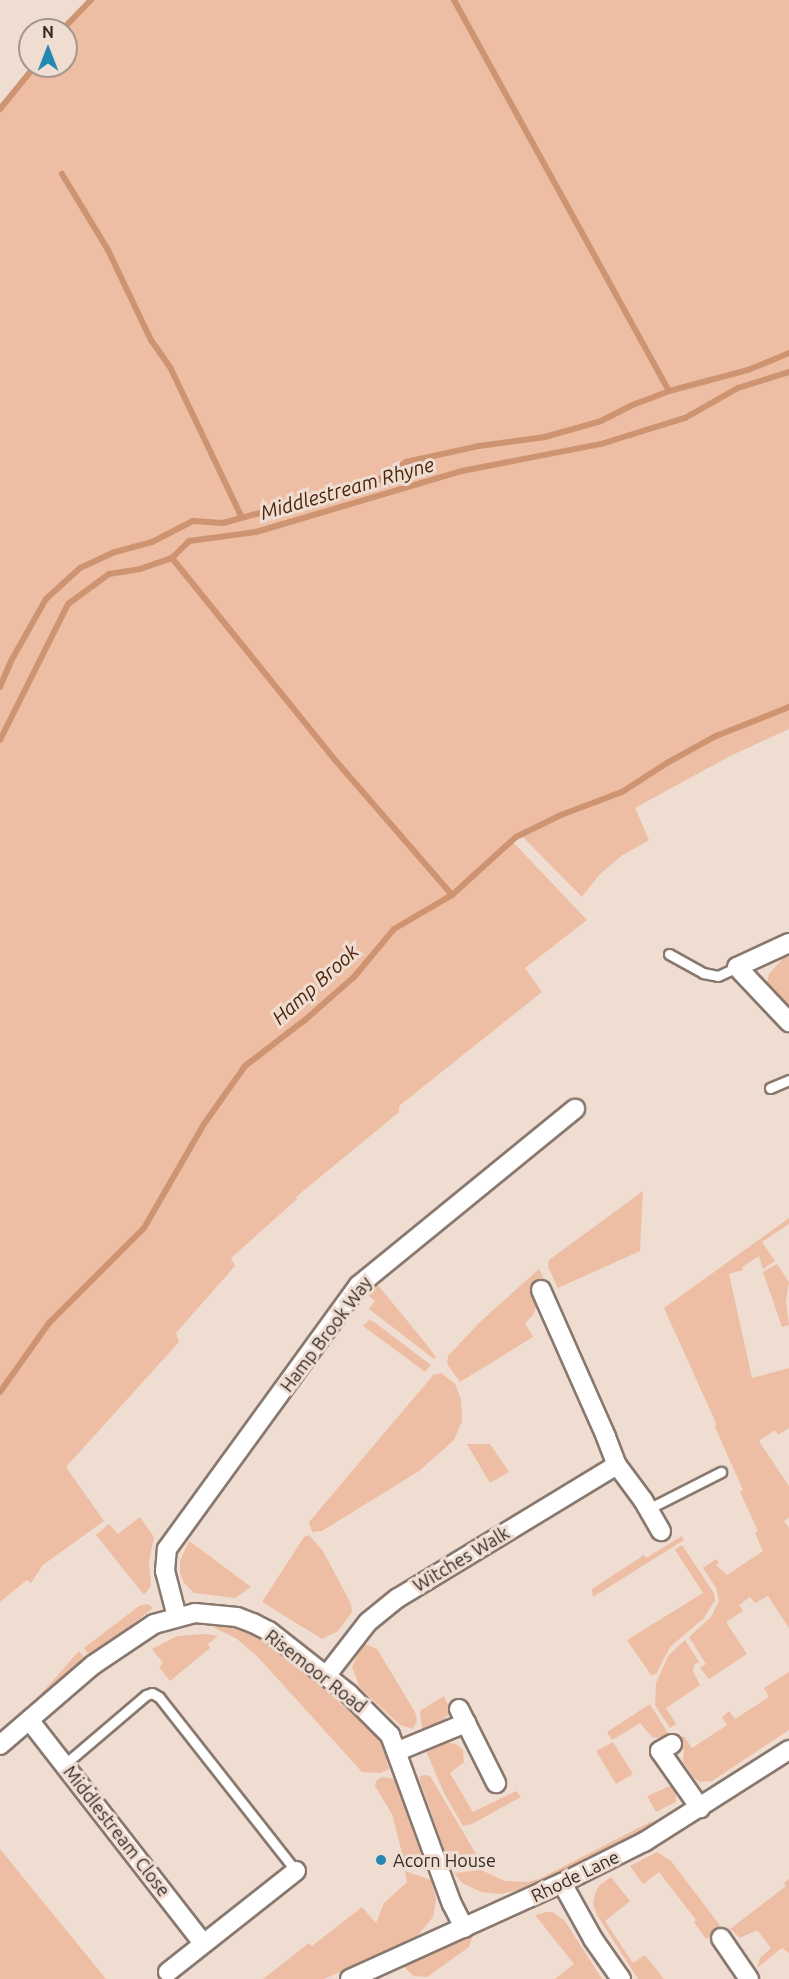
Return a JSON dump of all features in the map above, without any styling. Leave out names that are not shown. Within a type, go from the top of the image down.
[{"type":"street","points":[[789,943],[737,967],[789,1022]]},
{"type":"street","name":"Hamp Brook Way","points":[[177,1617],[165,1571],[167,1549],[359,1286],[575,1109]]},
{"type":"street","points":[[541,1290],[606,1437],[616,1465],[661,1531]]},
{"type":"street","name":"Witches Walk","points":[[326,1676],[368,1622],[398,1598],[616,1465]]},
{"type":"street","name":"Risemoor Road","points":[[0,1745],[93,1665],[154,1624],[195,1613],[216,1614],[253,1623],[268,1631],[326,1676],[385,1727],[398,1751],[452,1904],[464,1928]]},
{"type":"street","points":[[398,1751],[462,1716],[496,1783]]},
{"type":"street","name":"Middlestream Close","points":[[30,1721],[203,1943]]},
{"type":"street","points":[[672,1744],[660,1751],[700,1808]]},
{"type":"street","name":"Rhode Lane","points":[[350,1979],[562,1883],[644,1842],[789,1750]]},
{"type":"street","points":[[168,1972],[296,1871]]},
{"type":"street","points":[[562,1883],[593,1939],[621,1979]]},
{"type":"street","points":[[721,1938],[749,1979]]},
{"type":"lane","points":[[669,954],[703,973],[718,976],[737,967]]},
{"type":"lane","points":[[770,1088],[789,1080]]},
{"type":"lane","points":[[648,1509],[721,1472]]},
{"type":"lane","points":[[65,1764],[146,1695],[152,1693],[159,1697],[296,1871]]},
{"type":"shaded area","points":[[91,0],[789,0],[789,729],[730,756],[635,808],[649,840],[621,856],[599,875],[582,897],[521,835],[512,841],[587,920],[525,968],[542,992],[399,1106],[399,1112],[296,1197],[297,1199],[231,1258],[235,1266],[176,1333],[179,1342],[66,1467],[104,1521],[43,1565],[31,1583],[27,1580],[0,1602],[0,109],[25,78],[78,78],[78,18],[74,18]]},
{"type":"shaded area","points":[[787,954],[789,958],[789,1007],[771,993],[767,983],[769,974]]},
{"type":"shaded area","points":[[643,1191],[640,1251],[558,1288],[548,1267],[549,1260]]},
{"type":"shaded area","points":[[789,1218],[789,1224],[762,1242],[775,1261],[763,1269],[759,1256],[742,1267],[743,1270],[729,1274],[752,1378],[789,1368],[789,1428],[778,1435],[775,1430],[759,1441],[789,1486],[789,1518],[784,1521],[789,1528],[789,1628],[768,1596],[755,1603],[750,1597],[739,1605],[743,1611],[726,1622],[747,1654],[709,1679],[700,1668],[706,1664],[689,1637],[711,1617],[719,1601],[716,1588],[703,1568],[716,1559],[719,1563],[716,1565],[727,1575],[763,1551],[755,1533],[758,1531],[740,1492],[743,1490],[715,1427],[716,1423],[664,1308]]},
{"type":"shaded area","points":[[777,1264],[789,1282],[786,1302],[789,1325],[782,1327],[763,1272]]},
{"type":"shaded area","points":[[539,1269],[546,1283],[531,1289],[536,1307],[533,1315],[525,1323],[533,1337],[460,1382],[447,1364],[448,1356],[480,1322]]},
{"type":"shaded area","points":[[377,1284],[436,1357],[434,1359],[369,1309],[375,1301],[368,1295]]},
{"type":"shaded area","points":[[369,1320],[431,1365],[425,1372],[363,1326]]},
{"type":"shaded area","points":[[441,1373],[455,1384],[461,1399],[462,1421],[454,1440],[419,1471],[322,1531],[312,1532],[309,1522],[433,1375]]},
{"type":"shaded area","points":[[467,1444],[490,1444],[509,1472],[490,1483]]},
{"type":"shaded area","points":[[140,1517],[154,1537],[149,1561],[151,1586],[144,1595],[96,1535],[109,1524],[118,1534]]},
{"type":"shaded area","points":[[309,1535],[323,1551],[351,1604],[352,1612],[338,1631],[322,1639],[262,1602],[304,1537]]},
{"type":"shaded area","points":[[682,1536],[684,1540],[593,1597],[592,1589],[644,1555],[646,1558]]},
{"type":"shaded area","points":[[189,1541],[251,1587],[235,1598],[194,1593],[184,1583],[180,1572],[180,1561]]},
{"type":"shaded area","points":[[682,1545],[714,1593],[715,1600],[704,1618],[670,1647],[656,1674],[651,1675],[627,1640],[703,1593],[675,1550]]},
{"type":"shaded area","points":[[148,1604],[153,1608],[91,1657],[84,1648],[139,1606]]},
{"type":"shaded area","points":[[211,1626],[229,1627],[254,1635],[292,1663],[372,1730],[383,1745],[389,1769],[381,1773],[362,1772],[257,1656],[237,1639]]},
{"type":"shaded area","points":[[205,1634],[218,1636],[208,1644],[210,1648],[170,1681],[159,1667],[163,1663],[152,1649],[177,1636]]},
{"type":"shaded area","points":[[685,1640],[699,1662],[694,1665],[693,1671],[700,1685],[666,1708],[676,1724],[670,1728],[655,1705],[656,1683],[668,1656]]},
{"type":"shaded area","points":[[363,1643],[377,1649],[415,1712],[417,1721],[413,1729],[400,1725],[360,1688],[352,1667]]},
{"type":"shaded area","points":[[79,1651],[87,1661],[32,1704]]},
{"type":"shaded area","points":[[789,1672],[789,1730],[712,1781],[700,1782],[694,1778],[683,1762],[684,1750],[678,1740],[684,1736],[692,1748],[727,1725],[722,1717],[729,1711],[735,1719],[769,1697],[764,1688]]},
{"type":"shaded area","points":[[444,1696],[450,1709],[449,1714],[439,1724],[422,1729],[420,1711]]},
{"type":"shaded area","points":[[650,1704],[669,1735],[660,1738],[652,1737],[640,1723],[612,1740],[607,1732]]},
{"type":"shaded area","points":[[445,1742],[456,1744],[463,1750],[464,1762],[450,1773],[473,1812],[516,1791],[521,1797],[472,1824],[463,1826],[444,1793],[426,1751]]},
{"type":"shaded area","points":[[613,1742],[633,1774],[616,1784],[596,1751]]},
{"type":"shaded area","points":[[430,1776],[479,1859],[477,1864],[449,1863],[420,1781],[419,1777]]},
{"type":"shaded area","points":[[382,1777],[395,1779],[427,1871],[412,1867],[403,1857],[392,1814],[375,1786],[376,1781]]},
{"type":"shaded area","points":[[670,1786],[676,1791],[676,1802],[656,1812],[647,1796]]},
{"type":"shaded area","points":[[652,1821],[654,1824],[622,1842],[520,1890],[499,1894],[481,1892],[462,1883],[454,1873],[481,1870],[505,1881],[528,1882],[539,1879]]},
{"type":"shaded area","points":[[0,1849],[106,1979],[0,1979]]},
{"type":"shaded area","points":[[657,1852],[671,1861],[722,1928],[706,1939],[694,1922],[696,1920],[659,1872],[643,1884],[630,1866]]},
{"type":"shaded area","points":[[405,1871],[431,1880],[436,1899],[433,1917],[414,1940],[324,1979],[263,1979],[309,1943],[312,1946],[362,1907],[376,1923],[384,1903],[407,1882]]},
{"type":"shaded area","points":[[611,1877],[630,1901],[605,1921],[633,1963],[645,1955],[664,1979],[638,1979],[597,1915],[593,1904],[595,1893],[600,1885]]},
{"type":"shaded area","points":[[789,1879],[789,1953],[782,1948],[757,1968],[760,1958],[771,1948],[757,1930],[740,1938],[730,1929],[786,1886],[784,1883]]},
{"type":"shaded area","points":[[553,1912],[565,1921],[602,1979],[555,1979],[574,1964],[535,1915]]},
{"type":"shaded area","points":[[473,1935],[469,1947],[427,1977],[414,1976],[404,1966]]},
{"type":"waterway","points":[[74,18],[91,0]]},
{"type":"waterway","points":[[454,0],[669,391]]},
{"type":"waterway","points":[[0,109],[25,78]]},
{"type":"waterway","points":[[62,174],[108,250],[151,340],[171,369],[241,516]]},
{"type":"waterway","points":[[0,687],[11,661],[46,599],[80,568],[115,552],[152,542],[193,521],[223,523],[377,481],[406,462],[479,446],[545,437],[601,421],[630,406],[669,391],[748,370],[789,353]]},
{"type":"waterway","name":"Middlestream Rhyne","points":[[0,740],[68,604],[109,574],[140,569],[172,558],[189,541],[256,532],[462,471],[601,444],[685,418],[738,388],[789,372]]},
{"type":"waterway","points":[[172,558],[336,761],[452,895]]},
{"type":"waterway","name":"Hamp Brook","points":[[0,1392],[49,1323],[144,1228],[204,1124],[245,1066],[305,1020],[354,977],[394,929],[452,895],[516,837],[561,815],[622,792],[667,763],[716,736],[789,707]]},
{"type":"place","name":"Acorn House","points":[[381,1860]]}]
